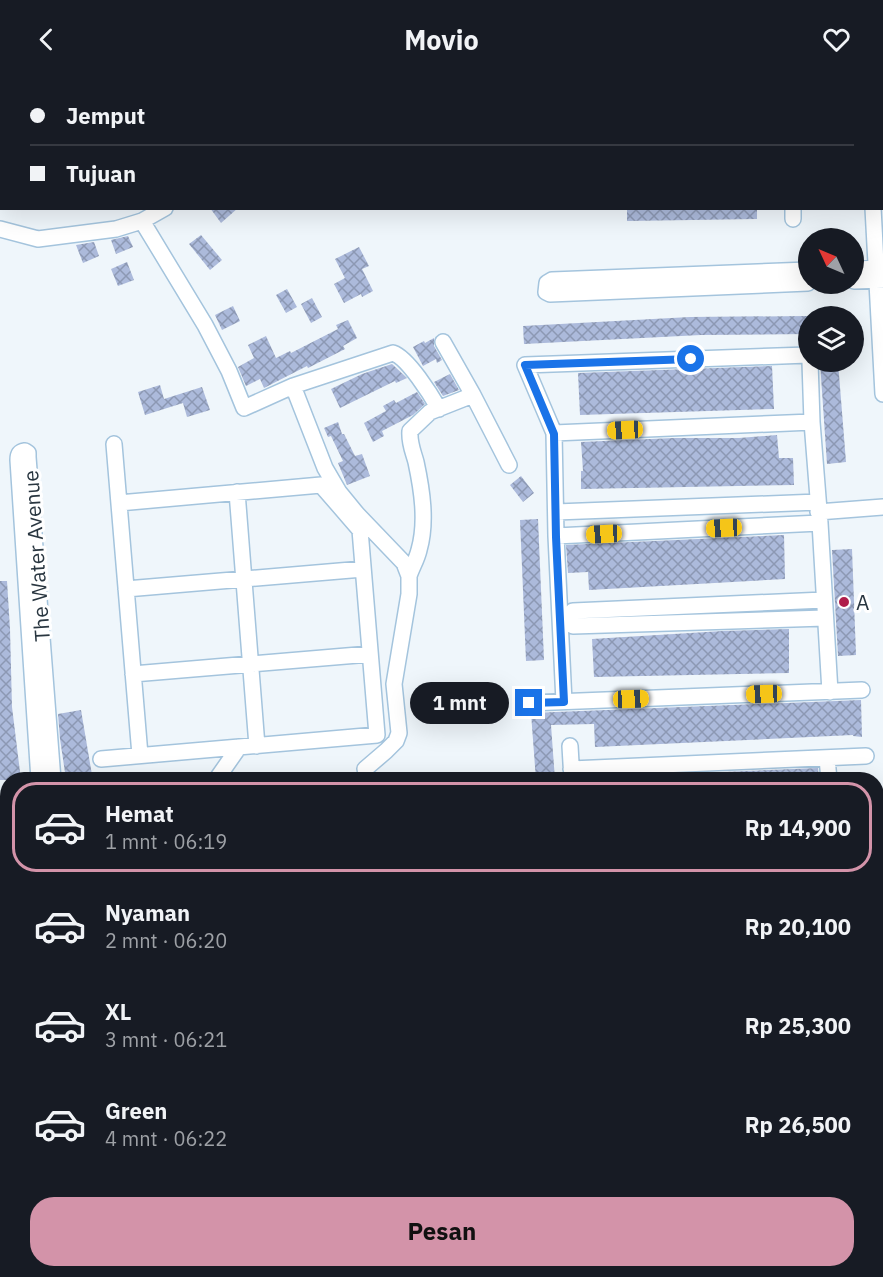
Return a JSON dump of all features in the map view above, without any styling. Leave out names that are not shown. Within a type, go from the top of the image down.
[{"type":"street","points":[[0,229],[38,238],[116,229],[142,221],[161,210]]},
{"type":"street","points":[[873,210],[880,274],[883,394]]},
{"type":"street","points":[[142,221],[206,325],[244,408],[293,386],[393,353],[405,361],[439,409]]},
{"type":"street","points":[[798,271],[675,282],[550,294],[546,292],[547,283],[552,280],[675,282],[798,283]]},
{"type":"street","points":[[864,271],[880,274]]},
{"type":"street","points":[[864,278],[880,274]]},
{"type":"street","points":[[443,342],[473,394],[509,465]]},
{"type":"street","points":[[564,702],[556,537],[554,434],[525,365],[798,355]]},
{"type":"street","points":[[810,372],[830,692]]},
{"type":"street","points":[[293,386],[325,468],[339,492],[404,563],[409,576],[409,594],[394,684],[399,733],[396,741],[365,769]]},
{"type":"street","points":[[409,576],[419,552],[424,529],[416,461],[409,442],[410,431],[430,412],[473,394]]},
{"type":"street","points":[[554,434],[812,422]]},
{"type":"street","points":[[114,444],[140,755]]},
{"type":"street","name":"The Water Avenue","points":[[38,772],[18,460],[18,455],[25,451],[28,453],[52,772]]},
{"type":"street","points":[[101,759],[377,735],[360,530],[321,485],[119,503]]},
{"type":"street","points":[[237,492],[257,746]]},
{"type":"street","points":[[556,537],[883,507]]},
{"type":"street","points":[[556,512],[819,512]]},
{"type":"street","points":[[126,589],[363,568]]},
{"type":"street","points":[[824,600],[573,610],[571,620],[573,626],[825,618]]},
{"type":"street","points":[[133,674],[370,654]]},
{"type":"street","points":[[529,703],[862,690]]},
{"type":"street","points":[[570,746],[571,772]]},
{"type":"street","points":[[222,772],[239,747]]},
{"type":"street","points":[[603,772],[866,756]]},
{"type":"street","points":[[827,758],[828,772]]},
{"type":"building","points":[[211,210],[236,210],[221,223]]},
{"type":"building","points":[[627,210],[757,210],[757,219],[627,221]]},
{"type":"building","points":[[201,235],[222,260],[210,270],[189,244]]},
{"type":"building","points":[[128,236],[133,247],[116,254],[111,240]]},
{"type":"building","points":[[94,242],[99,256],[83,263],[76,245]]},
{"type":"building","points":[[359,247],[369,266],[362,269],[373,291],[362,297],[361,294],[344,303],[334,284],[345,278],[335,259]]},
{"type":"building","points":[[127,262],[134,280],[118,286],[111,269]]},
{"type":"building","points":[[287,289],[297,307],[286,313],[276,295]]},
{"type":"building","points":[[312,298],[322,317],[311,323],[301,304]]},
{"type":"building","points":[[233,306],[240,321],[222,330],[215,315]]},
{"type":"building","points":[[798,316],[798,334],[701,335],[524,344],[523,326],[690,317]]},
{"type":"building","points":[[348,320],[357,338],[343,346],[345,349],[264,388],[260,379],[246,386],[238,367],[254,358],[248,345],[266,336],[276,358],[290,351],[291,353],[338,329],[336,325]]},
{"type":"building","points":[[434,338],[434,346],[442,360],[437,363],[436,359],[423,366],[413,347]]},
{"type":"building","points":[[392,364],[407,378],[396,383],[395,381],[340,408],[331,389],[362,374]]},
{"type":"building","points":[[772,366],[774,409],[580,415],[578,373]]},
{"type":"building","points":[[821,372],[839,372],[846,462],[827,464]]},
{"type":"building","points":[[450,374],[459,390],[443,396],[434,382]]},
{"type":"building","points":[[160,385],[164,399],[202,387],[210,410],[187,417],[183,403],[145,415],[138,392]]},
{"type":"building","points":[[417,392],[425,404],[413,415],[382,431],[384,436],[373,442],[364,423],[386,411],[383,406],[394,400],[396,403]]},
{"type":"building","points":[[338,422],[355,456],[362,454],[370,476],[347,485],[338,463],[343,461],[331,436],[328,437],[324,428]]},
{"type":"building","points":[[777,435],[779,458],[793,458],[794,485],[581,489],[581,471],[583,471],[581,442]]},
{"type":"building","points":[[521,476],[534,493],[523,502],[510,485]]},
{"type":"building","points":[[538,519],[544,660],[526,661],[520,520]]},
{"type":"building","points":[[784,535],[785,579],[589,590],[588,572],[568,573],[566,545]]},
{"type":"building","points":[[852,549],[856,655],[838,656],[832,550]]},
{"type":"building","points":[[0,581],[7,581],[12,707],[20,772],[0,772]]},
{"type":"building","points":[[789,629],[789,673],[594,677],[592,639]]},
{"type":"building","points":[[861,700],[862,737],[853,735],[595,747],[594,724],[551,725],[554,772],[535,772],[531,713]]},
{"type":"building","points":[[81,710],[91,772],[65,772],[58,714]]},
{"type":"building","points":[[818,768],[818,772],[724,772]]},
{"type":"place","name":"A","points":[[844,602]]},
{"type":"route","points":[[529,703],[564,702],[556,537],[554,434],[525,365],[691,359]]}]
